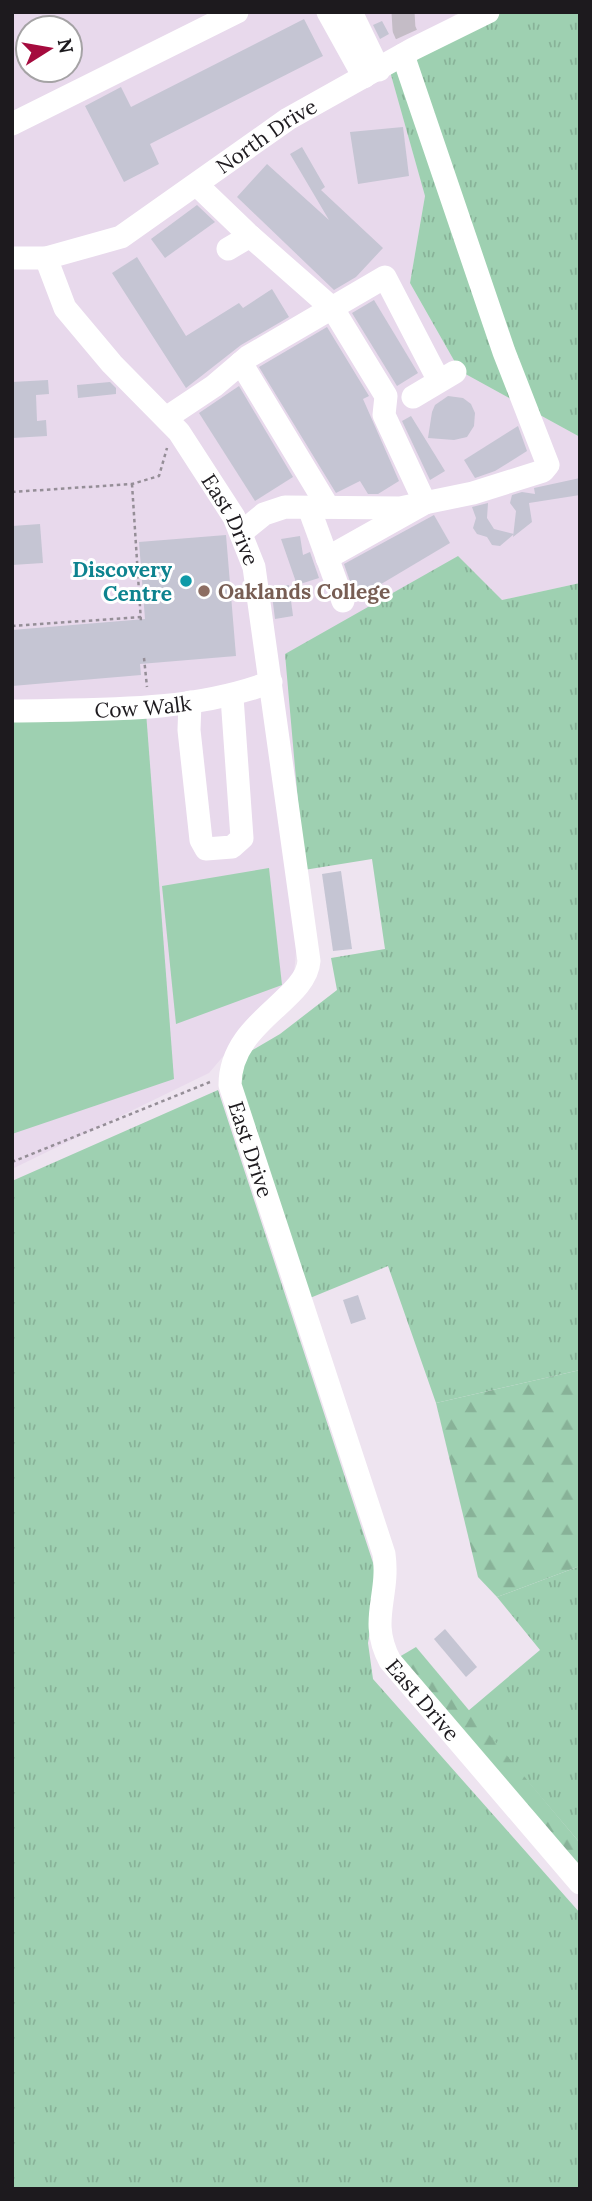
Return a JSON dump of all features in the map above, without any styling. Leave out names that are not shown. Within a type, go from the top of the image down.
[{"type":"lane","points":[[12,124],[237,12]]},
{"type":"lane","points":[[328,12],[372,73]]},
{"type":"lane","points":[[351,12],[372,73]]},
{"type":"lane","name":"North Drive","points":[[12,258],[46,258],[121,237],[272,129],[403,55],[488,12]]},
{"type":"lane","points":[[242,532],[264,514],[285,508],[400,508],[473,493],[542,471],[548,464],[504,352],[403,55]]},
{"type":"lane","points":[[197,185],[333,309],[386,396],[384,415],[425,503]]},
{"type":"lane","points":[[228,249],[250,236]]},
{"type":"lane","name":"East Drive","points":[[46,258],[77,334],[112,364],[172,425],[242,532],[254,567],[308,970],[238,1049],[230,1076],[231,1097],[384,1554],[386,1579],[379,1624],[381,1643],[390,1661],[580,1883]]},
{"type":"lane","points":[[172,425],[241,363],[385,277],[447,377],[413,397]]},
{"type":"lane","points":[[241,363],[318,507],[327,558],[343,601]]},
{"type":"lane","points":[[327,558],[425,503]]},
{"type":"lane","name":"Cow Walk","points":[[12,711],[149,708],[232,697],[271,682]]},
{"type":"lane","points":[[190,702],[189,730],[201,840],[206,849],[232,847],[242,838],[232,697]]},
{"type":"path","points":[[12,492],[132,484],[159,475],[172,425]]},
{"type":"path","points":[[132,484],[141,622]]},
{"type":"path","points":[[12,626],[141,617]]},
{"type":"path","points":[[144,658],[149,708]]},
{"type":"path","points":[[12,1162],[203,1084]]},
{"type":"shaded area","name":"Oaklands College","points":[[12,12],[458,12],[389,68],[425,196],[410,283],[460,371],[580,437],[580,583],[502,600],[304,870],[294,973],[209,1073],[12,1169]]},
{"type":"green space","points":[[500,12],[580,12],[580,437],[460,371],[410,283],[425,196],[389,68]]},
{"type":"green space","points":[[458,556],[502,600],[580,583],[580,1370],[436,1403],[388,1266],[310,1298],[237,1086],[244,1055],[280,1034],[337,990],[331,958],[385,949],[372,859],[304,870],[285,654]]},
{"type":"green space","points":[[146,712],[174,1079],[12,1134],[12,722]]},
{"type":"green space","points":[[269,868],[282,985],[176,1024],[162,886]]},
{"type":"green space","points":[[218,1090],[378,1578],[368,1643],[373,1679],[580,1913],[580,2189],[12,2189],[12,1181]]},
{"type":"green space","points":[[580,1370],[580,1566],[497,1597],[478,1577],[436,1403]]},
{"type":"green space","points":[[580,1566],[580,1843],[468,1711],[540,1650],[497,1597]]},
{"type":"green space","points":[[416,1647],[580,1843],[580,1879],[394,1660]]},
{"type":"building","points":[[304,19],[323,56],[150,144],[159,164],[124,182],[85,106],[121,87],[131,107]]},
{"type":"building","points":[[382,21],[389,34],[380,39],[373,25]]},
{"type":"building","points":[[403,127],[409,176],[358,184],[350,132]]},
{"type":"building","points":[[302,147],[325,187],[321,190],[383,248],[356,277],[334,290],[237,197],[267,164],[329,220],[290,154]]},
{"type":"building","points":[[197,205],[215,222],[165,258],[151,239]]},
{"type":"building","points":[[137,257],[186,336],[239,303],[243,308],[272,289],[289,317],[241,345],[186,388],[112,273]]},
{"type":"building","points":[[374,300],[418,373],[397,386],[352,313]]},
{"type":"building","points":[[327,327],[369,396],[363,399],[399,481],[378,494],[368,494],[360,481],[336,493],[259,367]]},
{"type":"building","points":[[48,380],[49,394],[36,395],[37,421],[46,420],[47,436],[12,438],[12,382]]},
{"type":"building","points":[[110,382],[116,388],[116,394],[78,398],[77,385]]},
{"type":"building","points":[[239,386],[293,477],[255,501],[199,413]]},
{"type":"building","points":[[448,396],[463,398],[471,404],[475,413],[474,426],[467,437],[454,440],[428,438],[435,405]]},
{"type":"building","points":[[411,416],[445,471],[430,480],[402,421]]},
{"type":"building","points":[[518,426],[527,451],[495,471],[475,478],[464,460]]},
{"type":"building","points":[[580,478],[580,495],[529,503],[532,522],[513,537],[516,511],[510,503],[512,495],[522,492],[535,494],[534,488]]},
{"type":"building","points":[[488,503],[487,518],[494,529],[514,534],[500,546],[492,545],[487,537],[477,534],[473,528],[476,518],[472,507]]},
{"type":"building","points":[[434,515],[450,543],[356,599],[344,564]]},
{"type":"building","points":[[40,524],[43,563],[12,565],[12,526]]},
{"type":"building","name":"Discovery Centre","points":[[226,535],[236,656],[140,664],[141,675],[12,686],[12,630],[145,619],[139,542]]},
{"type":"building","points":[[300,536],[303,555],[310,552],[319,578],[297,585],[281,539]]},
{"type":"building","points":[[289,585],[293,616],[275,619],[271,587]]},
{"type":"building","points":[[341,871],[352,949],[333,951],[322,874]]},
{"type":"building","points":[[358,1295],[366,1319],[351,1324],[343,1300]]},
{"type":"building","points":[[445,1629],[477,1667],[466,1677],[434,1639]]},
{"type":"tunnel","points":[[403,12],[404,29],[413,49]]},
{"type":"place","name":"Discovery Centre","points":[[186,581]]},
{"type":"place","name":"Oaklands College","points":[[204,591]]}]
